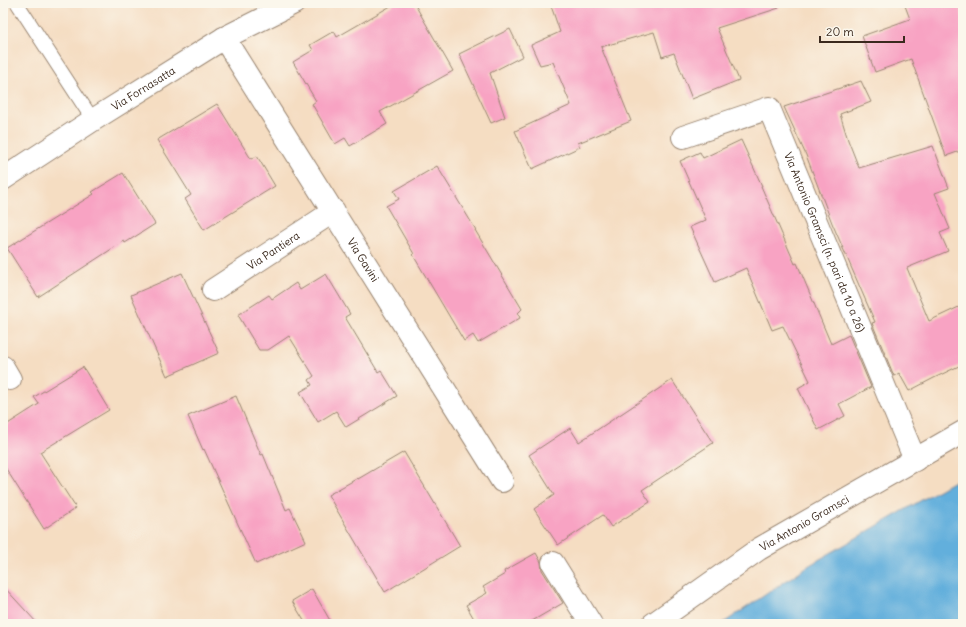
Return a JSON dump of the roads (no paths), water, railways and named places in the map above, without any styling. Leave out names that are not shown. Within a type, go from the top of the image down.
[{"type":"street","name":"Via Fornasatta","points":[[3,179],[93,120],[224,38],[290,4]]},
{"type":"street","name":"Via Gavini","points":[[224,38],[502,480]]},
{"type":"street","name":"Via Antonio Gramsci (n. pari da 10 a 26)","points":[[683,137],[769,108],[915,460]]},
{"type":"street","name":"Via Pantiera","points":[[213,290],[334,211]]},
{"type":"street","name":"Via Antonio Gramsci","points":[[653,624],[759,549],[963,432]]},
{"type":"street","points":[[553,563],[591,624]]},
{"type":"lane","points":[[18,3],[93,120]]},
{"type":"water","points":[[963,476],[963,617],[950,624],[722,624],[808,566]]}]
